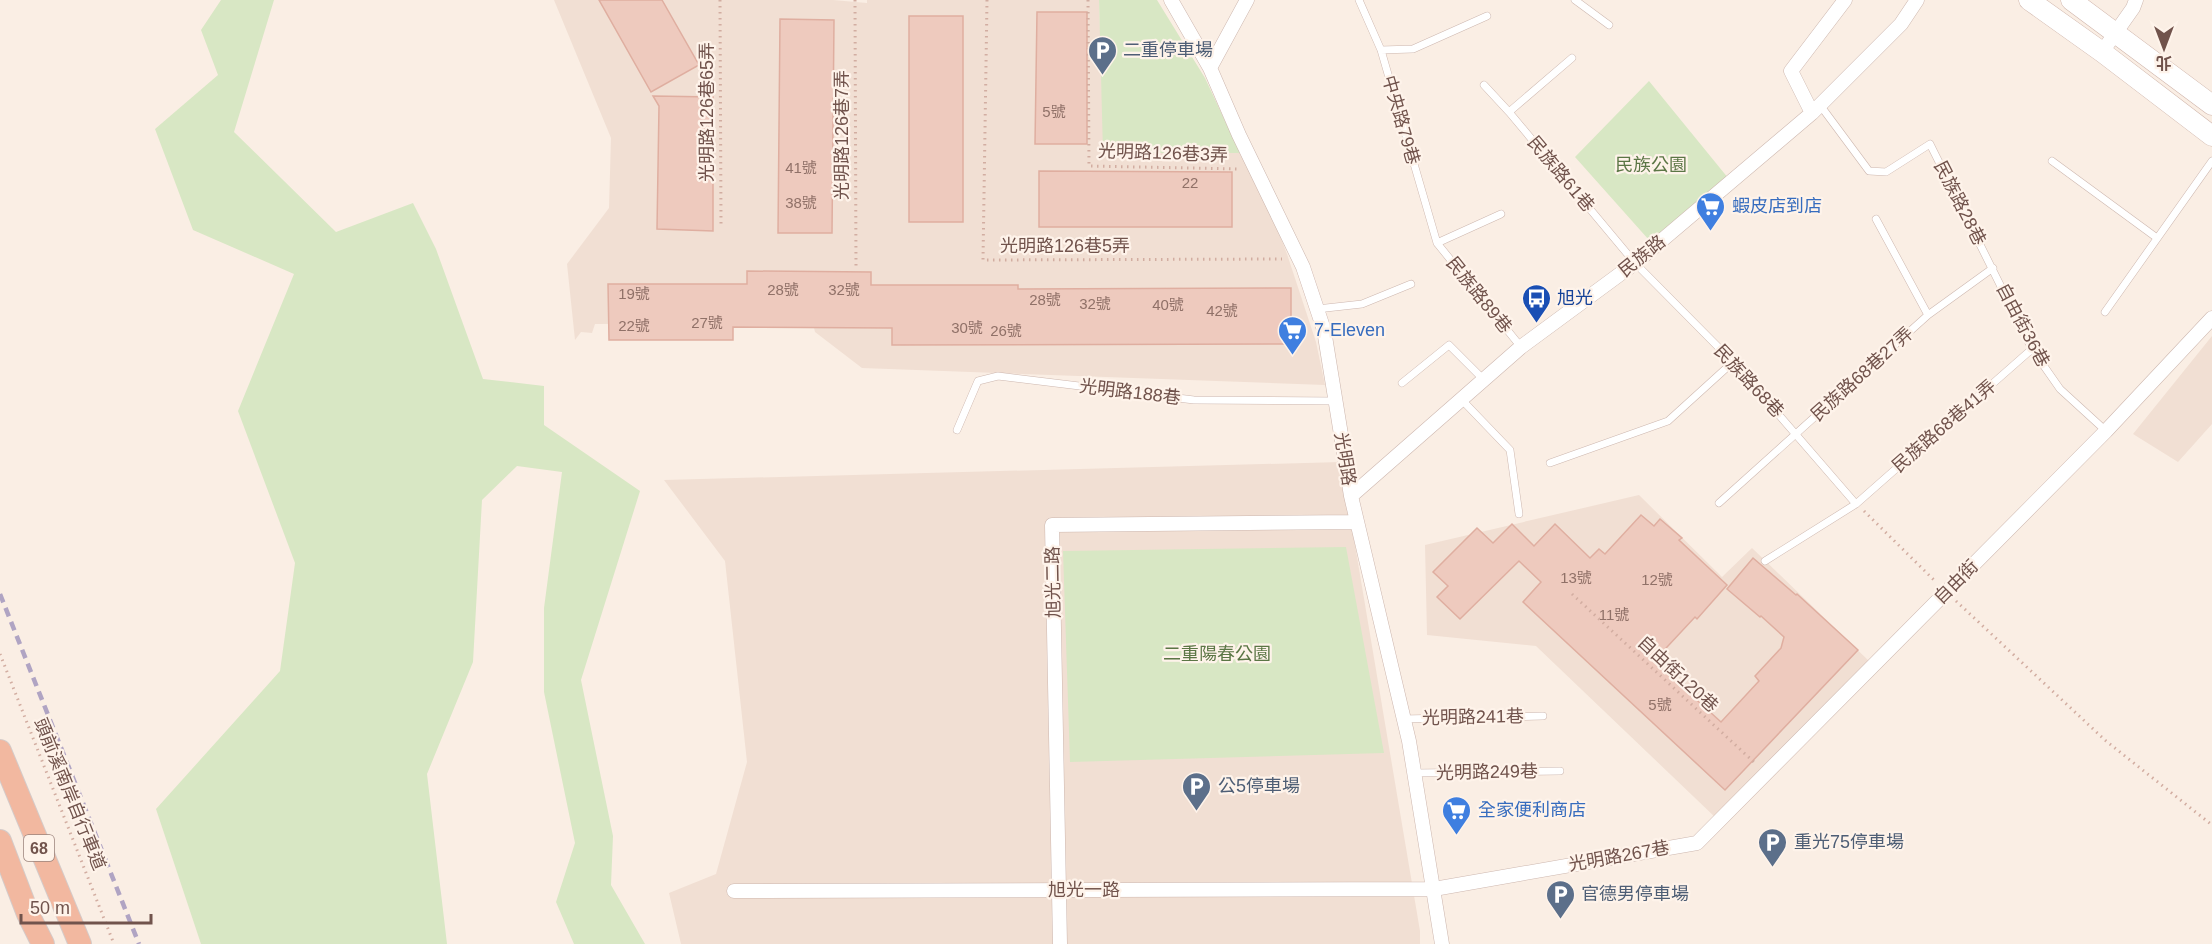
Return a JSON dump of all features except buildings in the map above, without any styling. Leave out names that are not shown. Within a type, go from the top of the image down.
[{"type":"highway","name":"68","points":[[0,751],[80,944]]},
{"type":"highway","name":"68","points":[[0,841],[28,914],[43,944]]},
{"type":"highway","points":[[28,914],[37,944]]},
{"type":"main road","points":[[2029,0],[2102,52],[2212,136]]},
{"type":"main road","points":[[2072,0],[2212,105]]},
{"type":"street","name":"光明路","points":[[1171,0],[1210,68],[1299,259],[1324,330],[1351,496],[1415,773],[1442,944]]},
{"type":"street","points":[[1210,68],[1247,0]]},
{"type":"street","points":[[1816,109],[1791,71],[1845,0]]},
{"type":"street","name":"民族路","points":[[1351,496],[1521,347],[1635,263],[1816,109],[1901,24],[1917,0]]},
{"type":"street","points":[[2102,52],[2136,0]]},
{"type":"street","name":"自由街","points":[[1697,843],[2106,431],[2212,318]]},
{"type":"street","name":"旭光二路","points":[[1060,944],[1052,525],[1357,522]]},
{"type":"street","name":"光明路267巷","points":[[1434,889],[1697,843]]},
{"type":"street","name":"旭光一路","points":[[734,891],[1434,889]]},
{"type":"lane","name":"中央路79巷","points":[[1359,0],[1381,50],[1437,243]]},
{"type":"lane","points":[[1575,0],[1609,25]]},
{"type":"lane","points":[[1381,50],[1413,50],[1487,16]]},
{"type":"lane","points":[[1509,112],[1572,57]]},
{"type":"lane","name":"民族路61巷","points":[[1484,85],[1635,263]]},
{"type":"lane","name":"民族路28巷","points":[[1816,109],[1869,171],[1886,172],[1930,144],[1993,268]]},
{"type":"lane","points":[[2052,161],[2157,238]]},
{"type":"lane","points":[[2105,312],[2212,161]]},
{"type":"lane","points":[[1437,243],[1501,214]]},
{"type":"lane","name":"民族路68巷27弄","points":[[1876,219],[1928,315]]},
{"type":"lane","name":"民族路89巷","points":[[1437,243],[1521,347]]},
{"type":"lane","name":"民族路68巷","points":[[1635,263],[1733,362],[1856,504]]},
{"type":"lane","name":"民族路68巷27弄","points":[[1719,503],[1928,315],[1993,268]]},
{"type":"lane","name":"自由街36巷","points":[[1993,268],[2032,349],[2060,389],[2106,431]]},
{"type":"lane","points":[[1317,309],[1362,304],[1411,284]]},
{"type":"lane","points":[[1402,383],[1449,345],[1483,379]]},
{"type":"lane","name":"民族路68巷41弄","points":[[1765,561],[1856,504],[2032,349]]},
{"type":"lane","points":[[1550,463],[1668,421],[1733,362]]},
{"type":"lane","name":"光明路188巷","points":[[957,430],[978,381],[998,376],[1194,400],[1336,401]]},
{"type":"lane","points":[[1461,399],[1510,450],[1519,514]]},
{"type":"lane","name":"光明路241巷","points":[[1403,719],[1543,716]]},
{"type":"lane","name":"光明路249巷","points":[[1415,773],[1560,771]]},
{"type":"path","name":"光明路126巷65弄","points":[[720,0],[722,224]]},
{"type":"path","name":"光明路126巷7弄","points":[[855,0],[856,269]]},
{"type":"path","name":"光明路126巷5弄","points":[[987,0],[983,260],[1299,259]]},
{"type":"path","name":"光明路126巷3弄","points":[[1088,0],[1089,166],[1256,170]]},
{"type":"path","points":[[1856,504],[1946,592],[2106,741],[2212,825]]},
{"type":"path","name":"自由街120巷","points":[[1572,594],[1766,774]]},
{"type":"path","name":"頭前溪南岸自行車道","points":[[0,654],[114,944]]},
{"type":"shaded area","points":[[554,0],[833,0],[867,3],[867,0],[1099,0],[1104,153],[1248,153],[1287,254],[1316,342],[1325,385],[862,368],[815,332],[813,323],[595,324],[592,333],[581,332],[575,340],[567,264],[609,208],[611,138]]},
{"type":"shaded area","points":[[2212,336],[2212,424],[2178,462],[2133,434]]},
{"type":"shaded area","points":[[1341,462],[1420,931],[1420,944],[681,944],[669,893],[716,874],[747,762],[725,561],[664,480]]},
{"type":"shaded area","points":[[1639,495],[1722,577],[1752,548],[1870,662],[1717,819],[1536,646],[1427,635],[1425,545]]},
{"type":"green space","points":[[221,0],[274,0],[234,132],[336,232],[413,203],[436,249],[483,379],[544,386],[544,425],[640,491],[581,680],[613,836],[611,885],[645,944],[574,944],[556,902],[575,843],[544,692],[544,608],[562,472],[517,466],[482,500],[473,662],[427,774],[447,944],[201,944],[156,809],[280,671],[295,563],[238,411],[294,274],[193,230],[155,129],[218,75],[201,30]]},
{"type":"green space","points":[[1099,0],[1157,0],[1205,78],[1240,153],[1103,153]]},
{"type":"green space","name":"民族公園","points":[[1649,81],[1733,184],[1657,249],[1575,157]]},
{"type":"green space","name":"二重陽春公園","points":[[1346,547],[1384,753],[1070,762],[1063,551]]},
{"type":"railway","points":[[0,594],[139,944]]},
{"type":"place","name":"二重停車場","points":[[1102,76]]},
{"type":"place","name":"蝦皮店到店","points":[[1711,232]]},
{"type":"place","name":"旭光","points":[[1536,324]]},
{"type":"place","name":"7-Eleven","points":[[1293,356]]},
{"type":"place","name":"公5停車場","points":[[1197,812]]},
{"type":"place","name":"全家便利商店","points":[[1457,836]]},
{"type":"place","name":"重光75停車場","points":[[1773,868]]},
{"type":"place","name":"官德男停車場","points":[[1560,920]]}]
